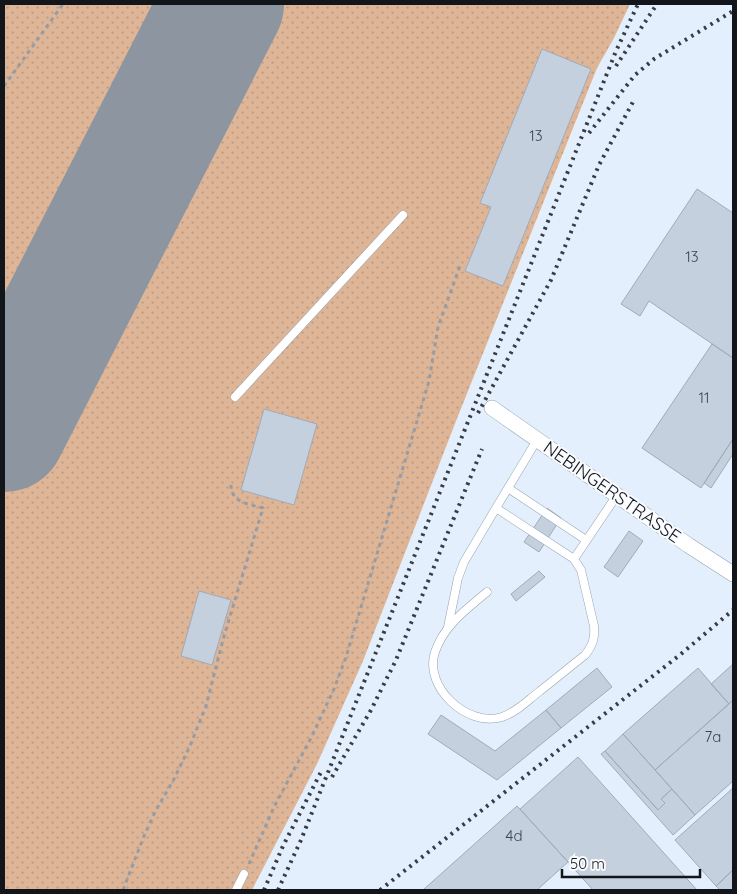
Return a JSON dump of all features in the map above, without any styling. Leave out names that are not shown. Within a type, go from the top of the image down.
[{"type":"street","name":"NEBINGERSTRASSE","points":[[492,408],[688,545],[733,574]]},
{"type":"lane","points":[[235,397],[403,216]]},
{"type":"lane","points":[[496,508],[574,559],[581,570],[594,626],[594,640],[585,655],[518,709],[502,717],[489,719],[476,718],[463,711],[450,700],[440,688],[433,663],[435,652],[448,627],[458,578],[464,562],[496,508],[537,440]]},
{"type":"lane","points":[[508,488],[586,540]]},
{"type":"lane","points":[[574,559],[617,495]]},
{"type":"lane","points":[[448,627],[487,592]]},
{"type":"lane","points":[[236,890],[244,874]]},
{"type":"path","points":[[4,86],[63,4]]},
{"type":"path","points":[[244,874],[274,807],[311,738],[346,657],[429,381],[438,327],[461,263]]},
{"type":"path","points":[[123,890],[144,836],[190,746],[206,706],[224,636],[263,508],[237,499],[231,490],[231,485]]},
{"type":"shaded area","points":[[4,4],[630,4],[597,68],[456,421],[363,661],[317,764],[252,890],[4,890]]},
{"type":"building","points":[[542,49],[591,69],[503,286],[465,271],[491,207],[480,203]]},
{"type":"building","points":[[697,189],[733,213],[733,358],[649,301],[640,316],[621,304]]},
{"type":"building","points":[[712,344],[733,358],[733,439],[701,488],[642,448]]},
{"type":"building","points":[[264,409],[317,424],[294,505],[241,490]]},
{"type":"building","points":[[733,439],[733,454],[711,488],[704,483]]},
{"type":"building","points":[[547,508],[561,518],[539,552],[524,542]]},
{"type":"building","points":[[629,531],[643,541],[618,577],[604,567]]},
{"type":"building","points":[[539,571],[545,577],[516,601],[511,594]]},
{"type":"building","points":[[199,591],[231,600],[212,665],[181,656]]},
{"type":"building","points":[[733,664],[733,700],[729,704],[711,684]]},
{"type":"building","points":[[597,668],[612,687],[561,728],[546,710]]},
{"type":"building","points":[[698,668],[729,704],[655,770],[623,734]]},
{"type":"building","points":[[733,700],[733,781],[695,815],[655,770]]},
{"type":"building","points":[[546,710],[561,728],[497,780],[428,734],[441,715],[495,751]]},
{"type":"building","points":[[623,734],[672,789],[661,799],[665,803],[658,810],[605,751]]},
{"type":"building","points":[[605,751],[658,810],[665,803],[661,799],[672,789],[695,815],[673,835],[601,754]]},
{"type":"building","points":[[578,757],[697,890],[593,890],[520,809]]},
{"type":"building","points":[[733,788],[733,870],[716,886],[675,840]]},
{"type":"building","points":[[517,806],[568,862],[537,890],[423,890]]},
{"type":"building","points":[[733,870],[733,890],[720,890],[716,886]]},
{"type":"runway","points":[[4,430],[222,4]]},
{"type":"railway","points":[[278,890],[301,840],[616,51],[638,4]]},
{"type":"railway","points":[[616,66],[657,4]]},
{"type":"railway","points":[[589,133],[635,75],[654,59],[733,11]]},
{"type":"railway","points":[[478,413],[551,280],[599,165],[634,100]]},
{"type":"railway","points":[[332,777],[371,710],[396,660],[482,449]]},
{"type":"railway","points":[[380,890],[681,654],[733,610]]},
{"type":"railway","points":[[264,890],[283,846],[321,772]]}]
